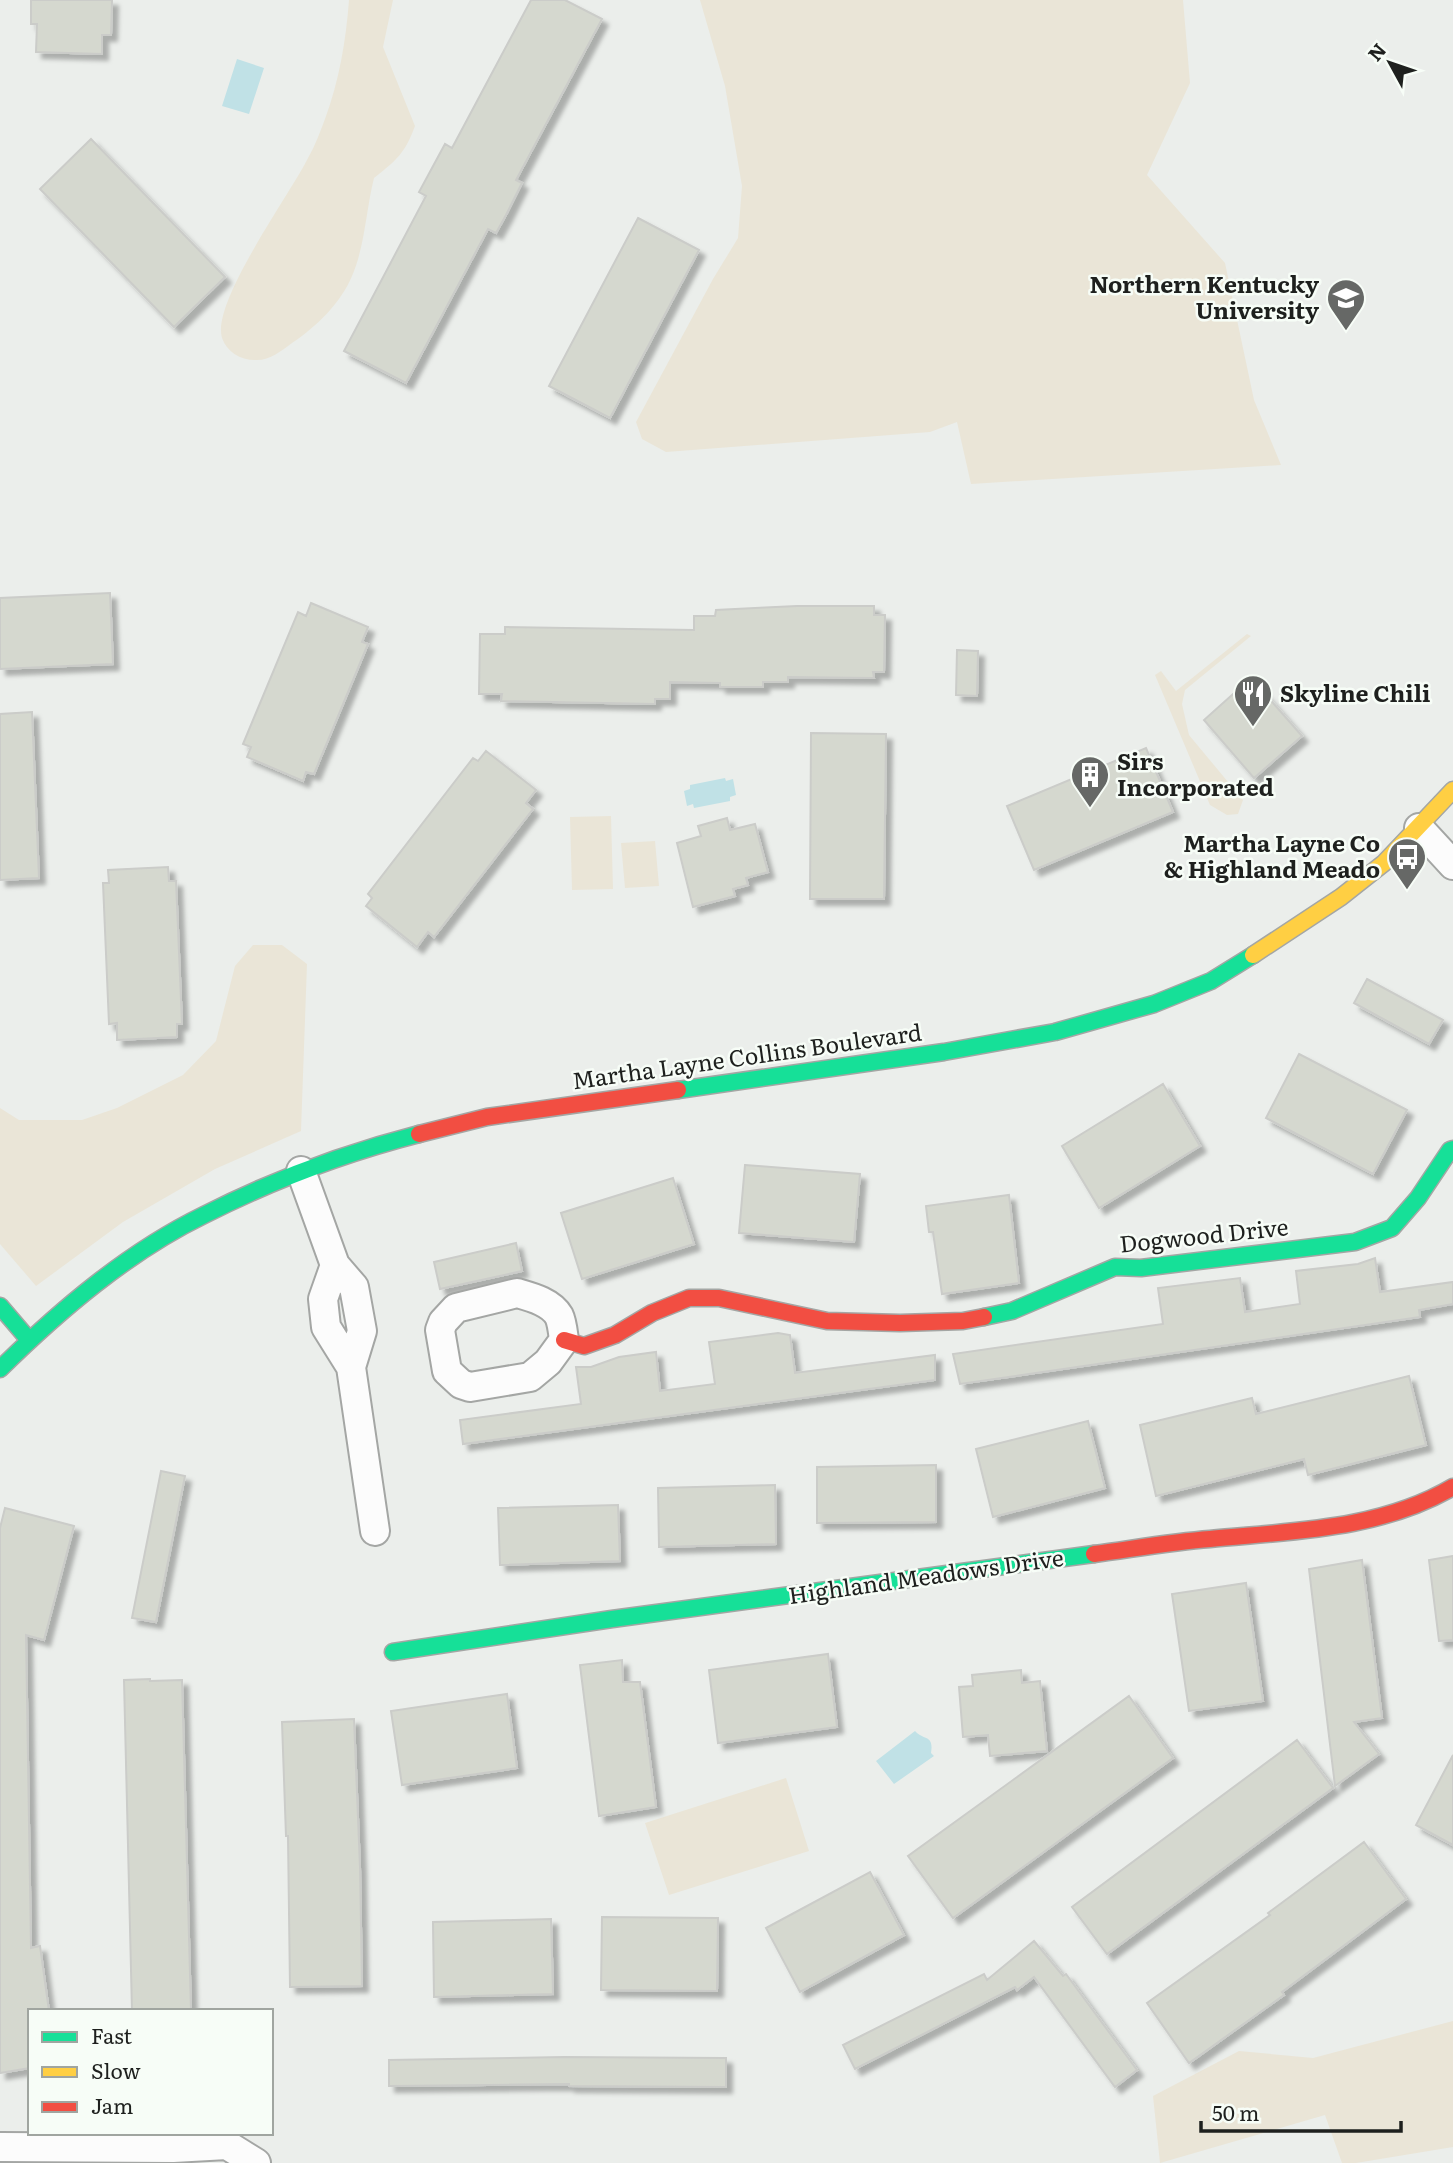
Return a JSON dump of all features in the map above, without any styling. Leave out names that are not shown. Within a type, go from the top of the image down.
[{"type":"street","name":"Martha Layne Collins Boulevard","points":[[0,1369],[29,1340],[112,1273],[154,1244],[204,1214],[329,1160],[487,1117],[944,1052],[1055,1032],[1154,1004],[1211,981],[1341,897],[1384,863],[1453,790]]},
{"type":"street","points":[[1419,828],[1453,865]]},
{"type":"street","name":"Dogwood Drive","points":[[564,1340],[584,1346],[615,1335],[652,1313],[689,1298],[719,1298],[827,1321],[963,1321],[1012,1311],[1115,1267],[1141,1268],[1355,1242],[1392,1228],[1418,1198],[1453,1149]]},
{"type":"street","points":[[302,1171],[335,1265],[354,1287],[362,1331],[351,1367],[375,1531]]},
{"type":"street","points":[[0,1306],[29,1340]]},
{"type":"street","name":"Highland Meadows Drive","points":[[393,1651],[1207,1539],[1284,1532],[1402,1511],[1441,1496],[1453,1487]]},
{"type":"street","points":[[0,2147],[173,2148],[227,2145],[256,2163]]},
{"type":"shaded area","points":[[349,0],[393,0],[383,47],[415,126],[399,155],[374,178],[360,253],[352,276],[335,305],[319,322],[279,352],[260,360],[244,359],[231,351],[222,338],[222,321],[228,300],[254,248],[311,153],[319,134],[338,75]]},
{"type":"shaded area","points":[[700,0],[1183,0],[1190,83],[1147,175],[1225,263],[1254,400],[1281,465],[971,484],[957,422],[930,432],[666,452],[642,439],[636,422],[738,238],[742,186],[725,86]]},
{"type":"shaded area","points":[[1247,634],[1251,636],[1185,690],[1182,704],[1189,735],[1243,800],[1238,814],[1227,815],[1210,805],[1155,675],[1161,671],[1176,691]]},
{"type":"shaded area","points":[[611,816],[613,889],[572,890],[570,817]]},
{"type":"shaded area","points":[[655,841],[659,886],[625,888],[621,843]]},
{"type":"shaded area","points":[[253,945],[282,945],[307,964],[301,1131],[215,1169],[123,1222],[36,1286],[0,1244],[0,1108],[19,1120],[82,1120],[117,1108],[183,1075],[216,1041],[235,966]]},
{"type":"shaded area","points":[[786,1778],[809,1851],[669,1895],[645,1823]]},
{"type":"shaded area","points":[[1453,2021],[1453,2147],[1342,2163],[1325,2115],[1160,2163],[1153,2096],[1239,2051],[1313,2058]]},
{"type":"water","points":[[237,59],[264,68],[249,114],[222,106]]},
{"type":"water","points":[[725,778],[726,781],[733,779],[736,795],[730,797],[730,801],[694,808],[693,804],[687,806],[684,791],[690,789],[690,785]]},
{"type":"water","points":[[915,1731],[930,1740],[931,1753],[934,1756],[894,1784],[876,1761]]},
{"type":"building","points":[[31,0],[112,0],[111,35],[102,35],[102,54],[36,52],[37,24],[31,24]]},
{"type":"building","points":[[531,0],[565,0],[602,19],[516,180],[522,183],[506,215],[496,233],[488,229],[406,383],[344,351],[426,196],[419,192],[445,144],[452,148]]},
{"type":"building","points":[[91,139],[225,277],[174,327],[40,189]]},
{"type":"building","points":[[638,218],[699,250],[610,418],[549,386]]},
{"type":"building","points":[[110,593],[113,664],[0,669],[0,598]]},
{"type":"building","points":[[311,603],[368,627],[362,642],[368,644],[314,774],[306,772],[303,781],[247,757],[251,747],[243,744],[298,612],[306,616]]},
{"type":"building","points":[[874,606],[874,615],[885,615],[884,672],[873,672],[874,678],[788,677],[788,682],[763,682],[763,687],[720,687],[720,683],[670,682],[670,699],[655,699],[655,704],[501,701],[502,694],[479,694],[480,634],[505,634],[505,627],[694,630],[694,616],[715,616],[716,610]]},
{"type":"building","points":[[957,650],[978,651],[977,696],[956,695]]},
{"type":"building","name":"Skyline Chili","points":[[1251,678],[1302,736],[1254,778],[1204,720]]},
{"type":"building","points":[[32,712],[39,878],[0,880],[0,714]]},
{"type":"building","points":[[811,733],[886,734],[884,899],[810,899]]},
{"type":"building","name":"Sirs Incorporated","points":[[1146,748],[1173,812],[1034,870],[1007,806]]},
{"type":"building","points":[[486,751],[536,790],[526,803],[533,809],[434,937],[428,932],[417,947],[366,906],[372,898],[368,894],[473,758],[478,761]]},
{"type":"building","points":[[727,818],[730,830],[755,824],[768,872],[746,878],[748,885],[733,889],[735,896],[693,907],[677,843],[701,836],[698,826]]},
{"type":"building","points":[[168,867],[169,881],[176,881],[182,1024],[177,1024],[177,1037],[117,1040],[117,1023],[109,1024],[103,883],[109,883],[108,870]]},
{"type":"building","points":[[1367,979],[1443,1020],[1429,1044],[1354,1003]]},
{"type":"building","points":[[1299,1054],[1407,1110],[1373,1174],[1266,1118]]},
{"type":"building","points":[[1163,1084],[1200,1146],[1099,1208],[1062,1146]]},
{"type":"building","points":[[745,1165],[860,1174],[854,1242],[739,1233]]},
{"type":"building","points":[[673,1178],[694,1244],[582,1279],[561,1213]]},
{"type":"building","points":[[1009,1195],[1019,1283],[942,1294],[933,1232],[929,1232],[926,1206]]},
{"type":"building","points":[[516,1243],[522,1271],[440,1289],[434,1262]]},
{"type":"building","points":[[1375,1258],[1380,1292],[1453,1282],[1453,1304],[1419,1310],[1420,1317],[960,1384],[953,1354],[1163,1324],[1158,1288],[1240,1278],[1245,1312],[1300,1304],[1296,1271],[1358,1264]]},
{"type":"building","points":[[778,1333],[790,1335],[795,1373],[935,1355],[935,1380],[463,1444],[460,1420],[581,1404],[576,1367],[591,1367],[619,1357],[656,1352],[660,1391],[715,1384],[709,1342]]},
{"type":"building","points":[[1409,1376],[1426,1445],[1308,1475],[1304,1459],[1156,1496],[1140,1425],[1252,1398],[1256,1414]]},
{"type":"building","points":[[1088,1421],[1105,1488],[993,1517],[976,1449]]},
{"type":"building","points":[[936,1465],[936,1522],[817,1523],[817,1467]]},
{"type":"building","points":[[161,1471],[185,1476],[156,1622],[132,1618]]},
{"type":"building","points":[[775,1485],[776,1544],[659,1547],[658,1488]]},
{"type":"building","points":[[618,1505],[620,1561],[500,1565],[498,1508]]},
{"type":"building","points":[[5,1508],[74,1526],[44,1640],[26,1635],[31,1948],[40,1946],[49,2009],[28,2009],[28,2068],[0,2073],[0,1528]]},
{"type":"building","points":[[1453,1556],[1453,1640],[1439,1641],[1429,1560]]},
{"type":"building","points":[[1362,1560],[1382,1718],[1354,1722],[1379,1754],[1335,1786],[1309,1569]]},
{"type":"building","points":[[1246,1583],[1263,1701],[1189,1711],[1172,1594]]},
{"type":"building","points":[[828,1654],[837,1727],[718,1743],[709,1670]]},
{"type":"building","points":[[622,1660],[623,1682],[640,1682],[656,1807],[599,1816],[580,1665]]},
{"type":"building","points":[[1021,1670],[1022,1683],[1040,1681],[1047,1751],[990,1756],[988,1735],[963,1737],[959,1687],[973,1686],[972,1675]]},
{"type":"building","points":[[124,1680],[182,1680],[191,2009],[132,2009]]},
{"type":"building","points":[[507,1694],[517,1768],[402,1785],[391,1711]]},
{"type":"building","points":[[1129,1696],[1173,1758],[953,1918],[908,1856]]},
{"type":"building","points":[[354,1719],[362,1986],[290,1987],[288,1836],[282,1722]]},
{"type":"building","points":[[1297,1740],[1333,1788],[1107,1954],[1072,1907]]},
{"type":"building","points":[[1453,1755],[1453,1845],[1416,1825]]},
{"type":"building","points":[[1364,1842],[1406,1899],[1282,1992],[1284,1995],[1189,2063],[1147,2003],[1270,1915],[1268,1913]]},
{"type":"building","points":[[870,1872],[904,1935],[800,1992],[766,1928]]},
{"type":"building","points":[[602,1917],[718,1918],[717,1991],[601,1990]]},
{"type":"building","points":[[551,1919],[553,1994],[434,1997],[433,1922]]},
{"type":"building","points":[[1034,1941],[1063,1976],[1066,1974],[1137,2070],[1115,2087],[1034,1977],[1017,1990],[1015,1987],[855,2069],[843,2045],[984,1974],[987,1980]]},
{"type":"building","points":[[726,2058],[726,2087],[569,2084],[389,2086],[389,2060]]},
{"type":"traffic: fast","points":[[678,1090],[944,1052],[1055,1032],[1154,1004],[1211,981],[1253,955]]},
{"type":"traffic: fast","points":[[0,1369],[46,1325],[96,1284],[148,1246],[176,1230],[283,1179],[419,1134]]},
{"type":"traffic: fast","points":[[984,1317],[1012,1311],[1115,1267],[1141,1268],[1355,1242],[1392,1228],[1418,1198],[1453,1149]]},
{"type":"traffic: fast","points":[[0,1306],[29,1340]]},
{"type":"traffic: fast","points":[[393,1652],[612,1619],[1094,1554]]},
{"type":"traffic: slow","points":[[1253,955],[1341,897],[1384,863],[1453,790]]},
{"type":"traffic: jam","points":[[419,1134],[487,1117],[678,1090]]},
{"type":"traffic: jam","points":[[564,1340],[584,1346],[615,1335],[652,1313],[689,1298],[719,1298],[827,1321],[900,1323],[963,1321],[984,1317]]},
{"type":"traffic: jam","points":[[1094,1554],[1335,1526],[1396,1512],[1453,1487]]},
{"type":"place","name":"Northern Kentucky University","points":[[1346,332]]},
{"type":"place","name":"Skyline Chili","points":[[1253,728]]},
{"type":"place","name":"Sirs Incorporated","points":[[1090,809]]},
{"type":"place","name":"Martha Layne Co & Highland Meado","points":[[1407,891]]}]
